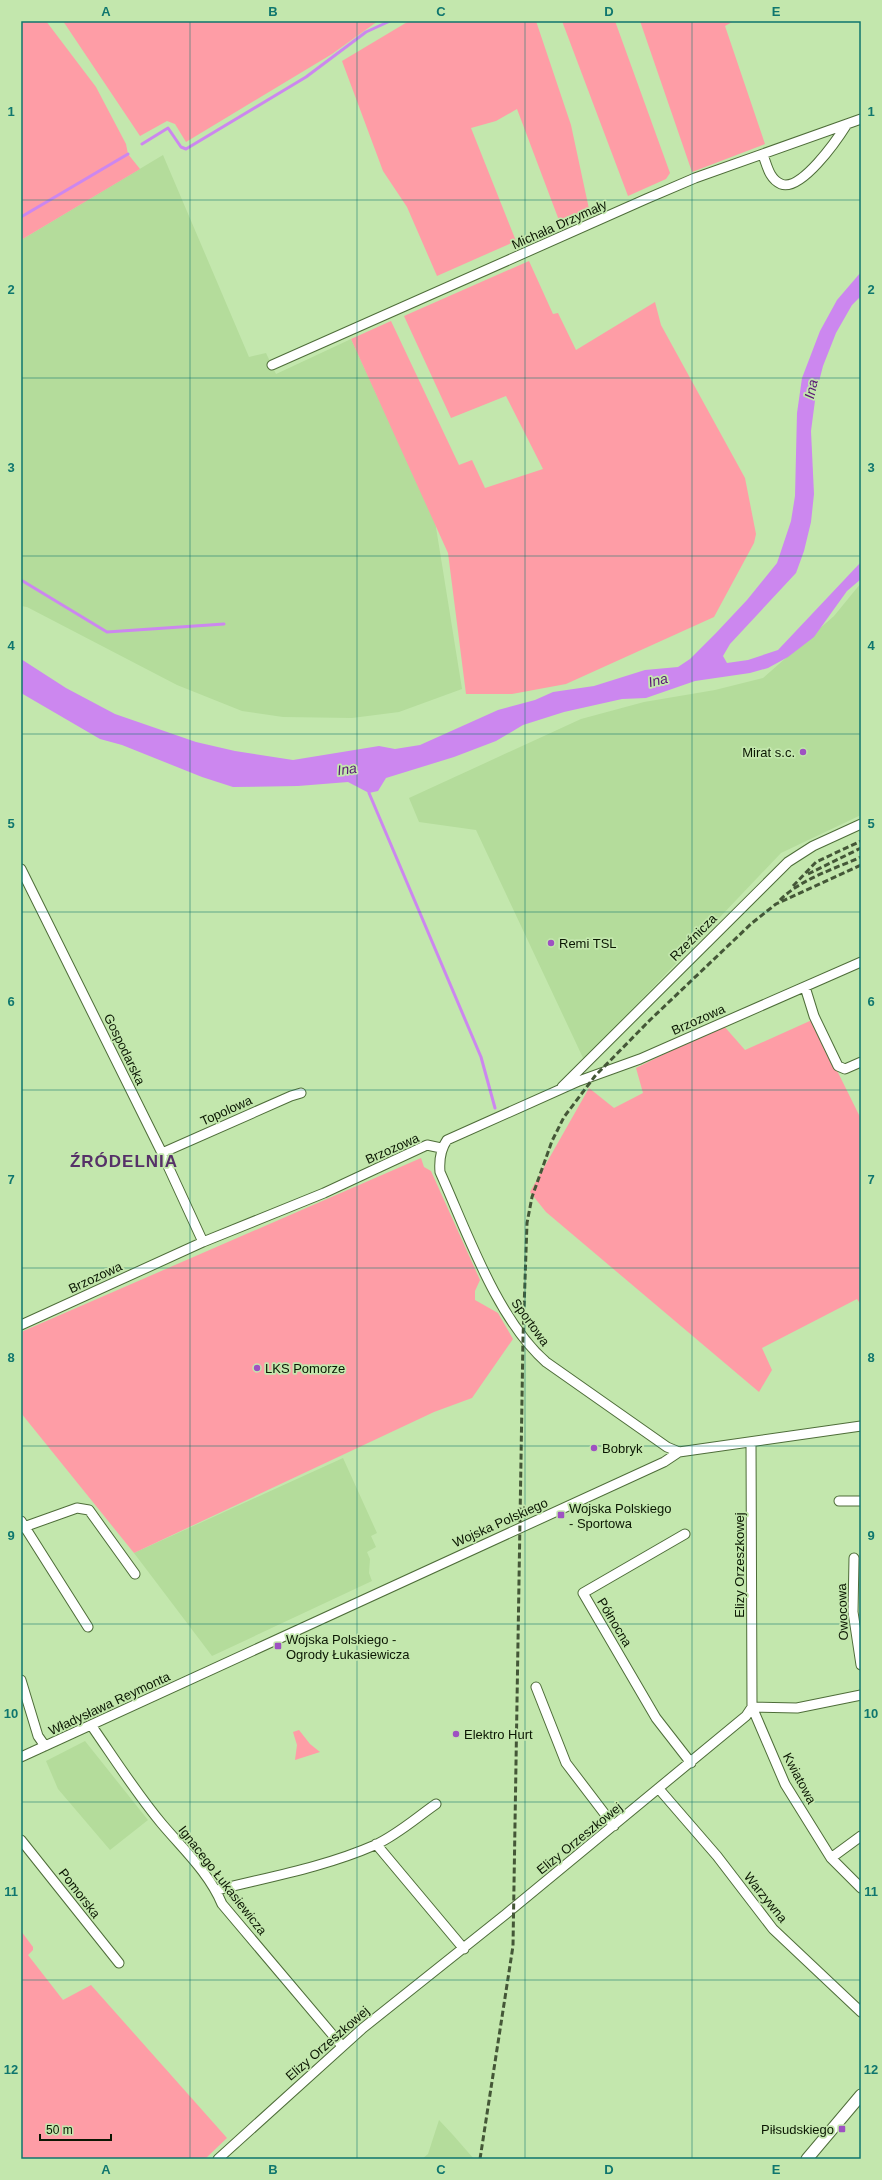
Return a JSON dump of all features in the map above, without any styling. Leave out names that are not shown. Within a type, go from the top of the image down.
[{"type":"street","name":"Michała Drzymały","points":[[272,365],[696,178],[861,119]]},
{"type":"street","points":[[763,155],[768,170],[773,178],[780,184],[791,185],[803,177],[818,162],[847,124]]},
{"type":"street","name":"Rzeźnicza","points":[[558,1090],[788,862],[813,846],[861,824]]},
{"type":"street","name":"Gospodarska","points":[[21,869],[162,1153],[203,1242]]},
{"type":"street","name":"Brzozowa","points":[[21,1325],[203,1242],[317,1196],[427,1146],[441,1148],[447,1140],[558,1090],[640,1059],[861,962]]},
{"type":"street","points":[[805,987],[814,1016],[838,1066],[844,1069],[861,1062]]},
{"type":"street","name":"Topolowa","points":[[162,1153],[291,1096],[301,1093]]},
{"type":"street","name":"Sportowa","points":[[441,1148],[439,1161],[440,1172],[446,1186],[506,1313],[533,1351],[546,1362],[668,1447],[679,1452]]},
{"type":"street","name":"Wojska Polskiego","points":[[208,1672],[664,1462],[679,1452],[861,1426]]},
{"type":"street","name":"Elizy Orzeszkowej","points":[[218,2159],[342,2046],[660,1789],[746,1716],[752,1707],[751,1442]]},
{"type":"street","points":[[839,1502],[861,1501]]},
{"type":"street","points":[[88,1626],[22,1525],[77,1508],[89,1510],[136,1574]]},
{"type":"street","name":"Północna","points":[[685,1534],[583,1593],[656,1718],[691,1763]]},
{"type":"street","name":"Owocowa","points":[[854,1558],[853,1612],[857,1648],[861,1665]]},
{"type":"street","name":"Władysława Reymonta","points":[[21,1757],[208,1672]]},
{"type":"street","points":[[21,1680],[38,1736],[45,1746]]},
{"type":"street","points":[[536,1687],[566,1763],[614,1826]]},
{"type":"street","points":[[752,1707],[797,1708],[861,1695]]},
{"type":"street","name":"Kwiatowa","points":[[752,1707],[785,1784],[831,1858],[861,1888]]},
{"type":"street","name":"Ignacego Łukasiewicza","points":[[91,1725],[162,1824],[186,1849],[216,1890],[222,1904],[342,2046]]},
{"type":"street","name":"Warzywna","points":[[660,1789],[717,1856],[773,1929],[861,2012]]},
{"type":"street","points":[[216,1890],[340,1859],[376,1844],[403,1829],[436,1804]]},
{"type":"street","points":[[831,1858],[861,1836]]},
{"type":"street","name":"Pomorska","points":[[21,1840],[119,1963]]},
{"type":"street","points":[[376,1844],[464,1948]]},
{"type":"street","points":[[807,2159],[861,2095]]},
{"type":"shaded area","points":[[21,21],[46,21],[96,87],[126,144],[128,154],[140,169],[21,240]]},
{"type":"shaded area","points":[[63,21],[378,21],[332,54],[186,142],[175,124],[167,121],[140,136]]},
{"type":"shaded area","points":[[409,21],[536,21],[571,125],[589,209],[560,223],[517,109],[496,121],[471,128],[516,241],[437,276],[407,207],[383,171],[342,61]]},
{"type":"shaded area","points":[[562,21],[615,21],[670,173],[666,179],[628,196]]},
{"type":"shaded area","points":[[640,21],[734,21],[725,26],[765,144],[692,172]]},
{"type":"shaded area","points":[[163,155],[249,357],[266,353],[276,374],[351,339],[435,521],[462,689],[399,712],[352,718],[283,717],[242,711],[177,685],[27,607],[21,606],[21,240]]},
{"type":"shaded area","points":[[529,261],[553,314],[558,313],[576,350],[655,302],[661,325],[745,478],[756,534],[754,543],[714,617],[566,684],[512,694],[466,694],[448,553],[351,339],[391,321],[459,465],[472,460],[485,488],[543,469],[506,396],[451,418],[404,316]]},
{"type":"shaded area","points":[[861,583],[861,815],[781,853],[584,1060],[476,830],[419,822],[409,798],[581,719],[644,702],[715,690],[763,678],[834,616]]},
{"type":"shaded area","points":[[812,1020],[861,1119],[861,1305],[857,1299],[762,1348],[772,1370],[759,1392],[546,1212],[530,1192],[589,1088],[614,1108],[643,1093],[636,1068],[723,1025],[745,1050]]},
{"type":"shaded area","name":"LKS Pomorze","points":[[421,1158],[424,1167],[431,1171],[480,1280],[475,1291],[475,1300],[498,1313],[513,1339],[472,1398],[434,1412],[134,1553],[21,1413],[21,1332]]},
{"type":"shaded area","points":[[343,1458],[377,1533],[371,1536],[376,1547],[367,1552],[370,1559],[369,1573],[372,1581],[212,1656],[134,1553]]},
{"type":"shaded area","points":[[299,1730],[310,1744],[320,1752],[295,1760],[297,1745],[293,1732]]},
{"type":"shaded area","points":[[85,1741],[148,1820],[110,1850],[58,1789],[46,1761]]},
{"type":"shaded area","points":[[21,1931],[33,1947],[33,1950],[28,1955],[63,2000],[91,1985],[227,2138],[205,2159],[21,2159]]},
{"type":"shaded area","points":[[439,2120],[474,2159],[422,2159],[428,2154]]},
{"type":"water","name":"Ina","points":[[861,272],[861,296],[852,305],[836,333],[823,366],[816,393],[811,431],[814,494],[811,522],[804,551],[796,573],[730,644],[723,656],[727,663],[748,660],[778,650],[861,562],[861,579],[847,591],[814,637],[788,657],[768,668],[750,673],[695,681],[646,698],[622,699],[564,712],[523,725],[496,741],[454,757],[386,778],[378,791],[369,793],[348,782],[298,786],[233,787],[202,777],[122,745],[100,739],[21,693],[21,659],[66,688],[115,714],[196,742],[235,751],[293,760],[379,746],[395,749],[420,745],[498,710],[535,700],[553,692],[594,686],[645,670],[678,667],[690,659],[716,633],[747,600],[777,563],[791,521],[795,496],[797,413],[802,378],[820,331],[837,300]]},
{"type":"waterway","points":[[142,144],[168,128],[181,147],[186,149],[306,77],[366,32],[390,21]]},
{"type":"waterway","points":[[21,217],[128,154]]},
{"type":"waterway","points":[[21,580],[107,632],[224,624]]},
{"type":"waterway","points":[[369,793],[481,1057],[495,1108]]},
{"type":"railway","points":[[793,886],[816,862],[861,841]]},
{"type":"railway","points":[[808,874],[861,848]]},
{"type":"railway","points":[[780,900],[808,880],[861,857]]},
{"type":"railway","points":[[480,2159],[513,1946],[523,1338],[527,1223],[532,1197],[552,1141],[564,1117],[595,1076],[650,1020],[752,923],[776,904],[861,865]]},
{"type":"place","name":"Mirat s.c.","points":[[803,752]]},
{"type":"place","name":"Remi TSL","points":[[551,943]]},
{"type":"place","name":"LKS Pomorze","points":[[257,1368]]},
{"type":"place","name":"Bobryk","points":[[594,1448]]},
{"type":"place","name":"Wojska Polskiego - Sportowa","points":[[561,1515]]},
{"type":"place","name":"Wojska Polskiego - Ogrody Łukasiewicza","points":[[278,1646]]},
{"type":"place","name":"Elektro Hurt","points":[[456,1734]]},
{"type":"place","name":"Piłsudskiego","points":[[842,2129]]},
{"type":"district","name":"ŹRÓDELNIA","points":[[124,1161]]}]
